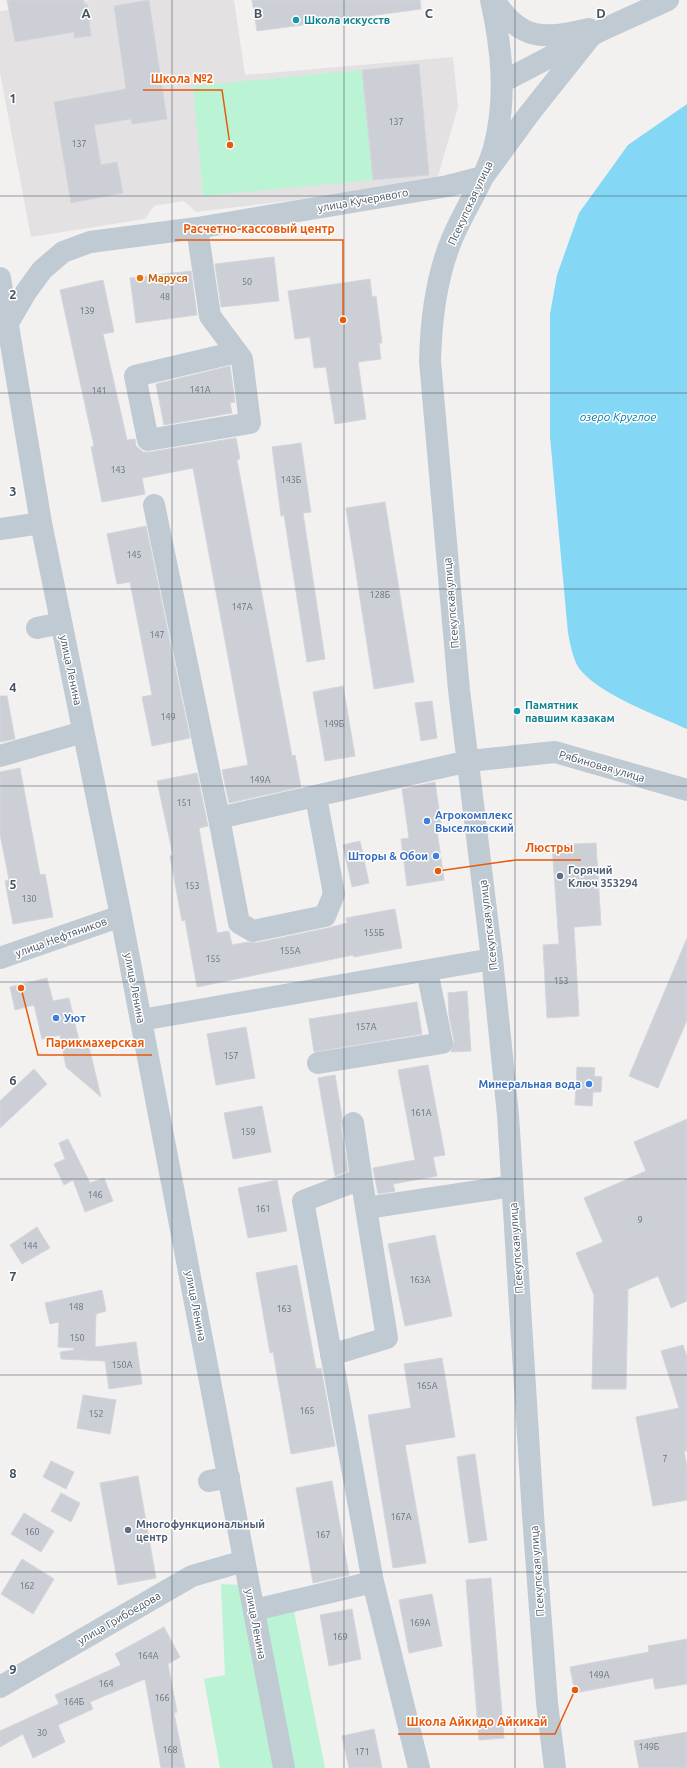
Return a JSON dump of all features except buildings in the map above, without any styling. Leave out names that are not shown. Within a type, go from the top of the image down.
[{"type":"street","name":"Псекупская улица","points":[[491,0],[499,39],[502,82],[497,134],[490,160],[483,177],[467,206],[445,259],[434,304],[430,361],[459,690],[469,761],[492,959],[508,1115],[536,1554],[547,1704],[555,1768]]},
{"type":"street","points":[[494,0],[513,24],[520,29],[537,35],[567,34],[618,23]]},
{"type":"street","points":[[502,82],[591,36],[668,0]]},
{"type":"street","points":[[483,177],[534,108],[591,36]]},
{"type":"street","name":"улица Кучерявого","points":[[8,323],[26,292],[42,270],[63,252],[90,242],[197,228],[448,186],[483,177]]},
{"type":"street","points":[[197,228],[210,316],[237,352],[242,359],[250,423],[148,440],[135,376],[237,352]]},
{"type":"street","name":"улица Ленина","points":[[0,278],[41,522],[141,1020],[219,1479],[244,1561],[284,1768]]},
{"type":"street","points":[[154,505],[239,923],[253,931],[325,916],[334,894],[316,797]]},
{"type":"street","points":[[0,529],[41,522]]},
{"type":"street","points":[[37,628],[61,623]]},
{"type":"street","points":[[0,756],[83,732]]},
{"type":"street","name":"Рябиновая улица","points":[[218,818],[316,797],[469,761],[555,752],[687,790]]},
{"type":"street","name":"улица Нефтяников","points":[[0,958],[121,916]]},
{"type":"street","points":[[141,1020],[492,959]]},
{"type":"street","points":[[318,1063],[442,1043],[427,971]]},
{"type":"street","points":[[331,1355],[387,1338],[353,1123]]},
{"type":"street","points":[[361,1179],[303,1201],[373,1582],[419,1768]]},
{"type":"street","points":[[366,1208],[512,1186]]},
{"type":"street","name":"улица Грибоедова","points":[[0,1687],[192,1576],[244,1561]]},
{"type":"street","points":[[254,1610],[373,1582]]},
{"type":"shaded area","points":[[91,0],[234,0],[245,75],[453,57],[458,107],[436,183],[196,212],[184,201],[154,206],[145,219],[31,237],[0,73],[0,11]]},
{"type":"green space","points":[[362,70],[373,180],[203,196],[193,86]]},
{"type":"green space","points":[[221,1584],[240,1585],[276,1768],[220,1768],[204,1679],[225,1675]]},
{"type":"green space","points":[[294,1611],[325,1768],[293,1768],[264,1617]]},
{"type":"water","name":"озеро Круглое","points":[[687,104],[687,729],[609,693],[583,673],[573,656],[568,633],[550,437],[550,314],[557,275],[579,213],[628,145]]},
{"type":"place","name":"Школа искусств","points":[[296,20]]},
{"type":"place","name":"Школа №2","points":[[230,145]]},
{"type":"place","name":"Маруся","points":[[140,278]]},
{"type":"place","name":"Расчетно-кассовый центр","points":[[343,320]]},
{"type":"place","name":"Памятник павшим казакам","points":[[517,711]]},
{"type":"place","name":"Агрокомплекс Выселковский","points":[[427,821]]},
{"type":"place","name":"Шторы & Обои","points":[[436,856]]},
{"type":"place","name":"Люстры","points":[[438,871]]},
{"type":"place","name":"Горячий Ключ 353294","points":[[560,876]]},
{"type":"place","name":"Парикмахерская","points":[[21,988]]},
{"type":"place","name":"Уют","points":[[56,1018]]},
{"type":"place","name":"Минеральная вода","points":[[589,1084]]},
{"type":"place","name":"Многофункциональный центр","points":[[128,1530]]},
{"type":"place","name":"Школа Айкидо Айкикай","points":[[575,1690]]}]
